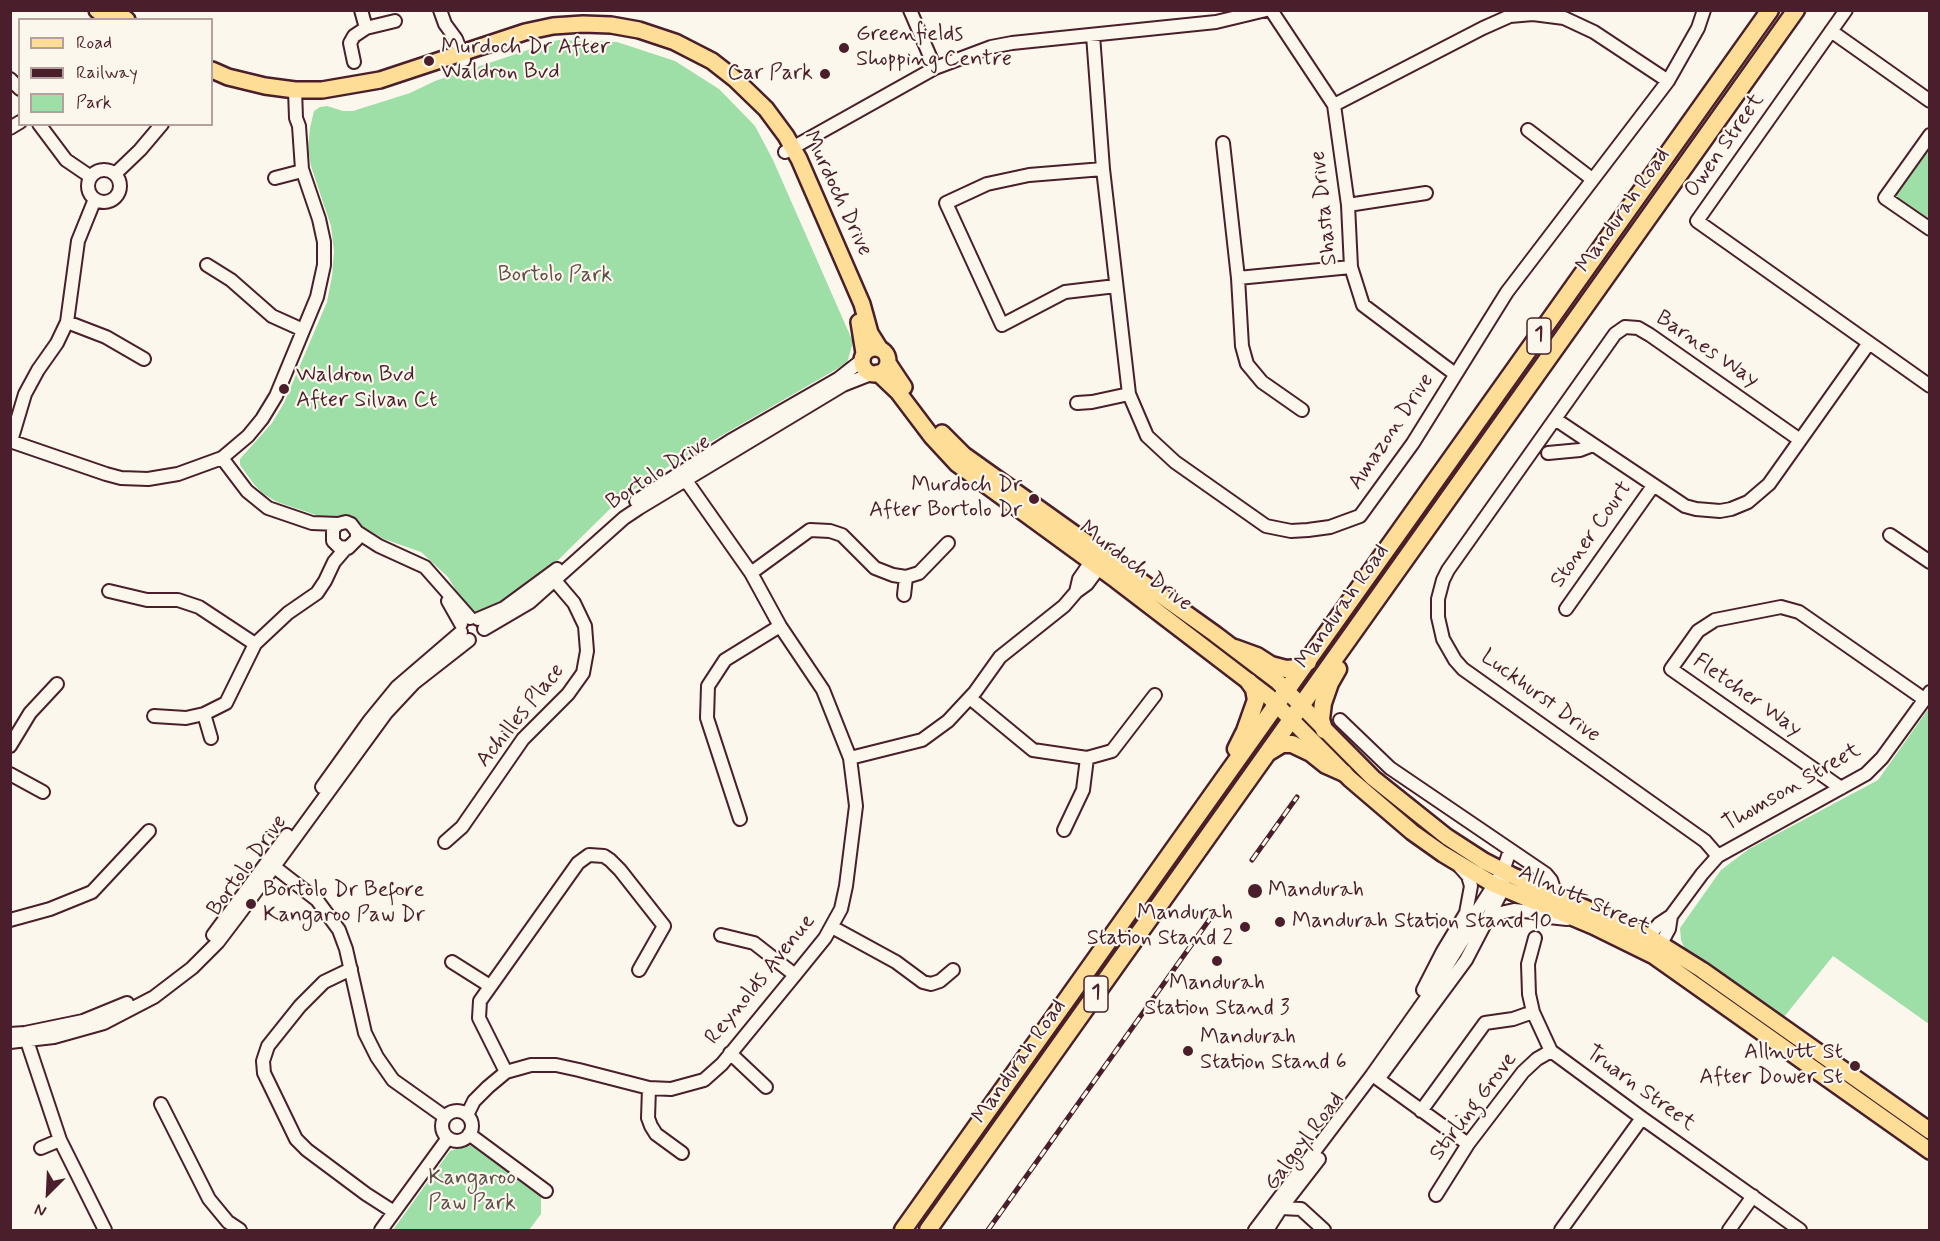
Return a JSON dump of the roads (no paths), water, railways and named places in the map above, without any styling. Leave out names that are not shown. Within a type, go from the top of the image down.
[{"type":"highway","name":"Mandurah Road","points":[[903,1230],[1770,10]]},
{"type":"highway","name":"Mandurah Road","points":[[928,1230],[1796,10]]},
{"type":"highway","points":[[1324,730],[1321,712],[1325,695],[1334,675],[1352,648],[1372,605]]},
{"type":"highway","points":[[1235,648],[1257,656],[1271,665],[1286,669],[1298,668],[1309,661]]},
{"type":"highway","points":[[1212,798],[1227,761],[1245,731],[1255,705],[1256,695],[1250,682]]},
{"type":"highway","points":[[1264,758],[1277,746],[1292,744],[1344,773]]},
{"type":"main road","name":"Murdoch Drive","points":[[213,79],[262,95],[299,94],[336,97],[375,90],[463,56],[558,33],[592,32],[639,39],[696,61],[729,84],[759,114],[789,150],[862,304],[870,333],[880,349],[887,355],[879,370]]},
{"type":"main road","name":"Murdoch Drive","points":[[213,70],[299,94]]},
{"type":"main road","name":"Murdoch Drive","points":[[789,150],[854,308],[860,326],[864,369],[879,370],[894,376],[926,416],[964,455],[1099,559],[1277,705],[1297,712]]},
{"type":"main road","points":[[863,357],[872,348],[880,349]]},
{"type":"main road","name":"Murdoch Drive","points":[[1099,559],[1235,648],[1288,691],[1297,712]]},
{"type":"main road","name":"Allnutt Street","points":[[1297,712],[1324,730],[1384,789],[1469,852],[1503,871],[1562,898],[1658,951],[1929,1151]]},
{"type":"main road","name":"Allnutt Street","points":[[1297,712],[1344,773],[1412,832],[1457,863],[1498,887],[1644,942]]},
{"type":"main road","name":"Allnutt Street","points":[[1658,951],[1702,970],[1929,1131]]},
{"type":"main road","points":[[1908,1116],[1929,1125]]},
{"type":"street","points":[[361,10],[366,28]]},
{"type":"street","points":[[440,10],[463,56]]},
{"type":"street","points":[[910,10],[935,68]]},
{"type":"street","points":[[789,150],[935,68],[991,47],[1216,22],[1268,10]]},
{"type":"street","name":"Shasta Drive","points":[[1268,10],[1334,105],[1348,204],[1351,267],[1363,305],[1455,374]]},
{"type":"street","name":"Amazon Drive","points":[[1093,34],[1104,169],[1129,394],[1147,436],[1175,462],[1266,526],[1291,531],[1308,531],[1330,527],[1360,516],[1413,443],[1507,292],[1668,81],[1698,28],[1704,10]]},
{"type":"street","name":"Owen Street","points":[[1846,10],[1697,221],[1869,343]]},
{"type":"street","points":[[1334,105],[1483,28],[1510,16],[1533,14],[1564,18],[1594,32],[1668,81]]},
{"type":"street","points":[[354,62],[350,43],[354,36],[366,28],[395,21]]},
{"type":"street","points":[[1831,31],[1929,101]]},
{"type":"street","points":[[95,199],[78,241],[67,322],[57,343],[25,394],[11,441],[106,474],[134,479],[178,474],[222,458],[248,436],[276,396],[317,297],[322,276],[324,253],[319,219],[302,171],[299,126],[303,118],[299,94]]},
{"type":"street","points":[[40,126],[66,160],[91,177]]},
{"type":"street","points":[[115,174],[160,126]]},
{"type":"street","points":[[1528,130],[1592,179]]},
{"type":"street","points":[[1929,135],[1885,198],[1929,229]]},
{"type":"street","points":[[1223,143],[1238,278],[1242,346],[1247,364],[1262,382],[1302,410]]},
{"type":"street","points":[[1104,169],[1029,175],[1008,179],[987,184],[946,203],[1002,325],[1065,292],[1116,286]]},
{"type":"street","points":[[100,170],[115,174],[120,183],[116,198],[106,202],[95,199],[88,189],[91,177],[100,170]]},
{"type":"street","points":[[275,178],[302,171]]},
{"type":"street","points":[[1348,204],[1426,193]]},
{"type":"street","points":[[207,265],[231,280],[273,316],[303,330]]},
{"type":"street","points":[[1238,278],[1351,267]]},
{"type":"street","points":[[67,322],[106,337],[144,359]]},
{"type":"street","name":"Barnes Way","points":[[1555,419],[1616,334],[1625,327],[1632,327],[1650,334],[1800,440]]},
{"type":"street","points":[[1555,419],[1685,506],[1720,511],[1731,509],[1759,495],[1869,343],[1929,386]]},
{"type":"street","name":"Bortolo Drive","points":[[10,1042],[109,1011],[137,998],[187,962],[213,935],[270,864],[385,701],[410,675],[470,627],[553,578],[624,519],[682,476],[838,379],[863,357]]},
{"type":"street","name":"Bortolo Drive","points":[[682,476],[843,385],[879,370]]},
{"type":"street","points":[[1077,403],[1129,394]]},
{"type":"street","name":"Luckhurst Drive","points":[[1555,419],[1454,560],[1443,580],[1437,607],[1443,639],[1463,669],[1705,841],[1718,856]]},
{"type":"street","points":[[1548,453],[1580,450],[1593,445]]},
{"type":"street","points":[[154,716],[186,718],[204,714],[226,703],[255,644],[288,613],[317,592],[333,562],[352,542],[351,524],[346,522],[312,523],[285,515],[257,501],[222,458]]},
{"type":"street","name":"Reynolds Avenue","points":[[467,1115],[474,1101],[506,1072],[531,1065],[556,1065],[649,1088],[671,1089],[704,1080],[730,1053],[795,975],[832,927],[844,900],[856,806],[850,758],[823,690],[780,626],[751,573],[682,476]]},
{"type":"street","name":"Stoner Court","points":[[1566,609],[1653,486]]},
{"type":"street","points":[[312,523],[333,539],[339,547],[352,542],[379,546],[425,567],[440,584],[470,627]]},
{"type":"street","points":[[333,562],[333,530],[338,524]]},
{"type":"street","points":[[751,573],[810,530],[830,531],[842,535],[875,567],[893,575],[906,577],[919,573],[948,543]]},
{"type":"street","points":[[1890,535],[1929,562]]},
{"type":"street","points":[[850,758],[922,740],[948,721],[970,698],[1000,657],[1055,614],[1087,584],[1099,559]]},
{"type":"street","points":[[904,595],[906,577]]},
{"type":"street","name":"Achilles Place","points":[[446,842],[462,827],[523,739],[568,694],[583,673],[587,651],[585,626],[574,603],[553,578]]},
{"type":"street","points":[[109,591],[147,600],[178,600],[200,607],[255,644]]},
{"type":"street","name":"Fletcher Way","points":[[1841,788],[1671,669],[1698,631],[1715,620],[1781,607],[1799,612],[1927,696]]},
{"type":"street","points":[[740,819],[707,718],[708,686],[725,660],[780,626]]},
{"type":"street","points":[[10,746],[30,713],[57,684]]},
{"type":"street","points":[[970,698],[1033,750],[1087,758],[1112,751],[1155,696]]},
{"type":"street","name":"Thomson Street","points":[[1644,942],[1659,924],[1671,916],[1718,856],[1866,774],[1882,758],[1927,696]]},
{"type":"street","points":[[204,714],[212,738]]},
{"type":"street","points":[[1340,720],[1390,768],[1550,877],[1555,892],[1562,898]]},
{"type":"street","points":[[1064,830],[1083,790],[1087,758]]},
{"type":"street","points":[[10,774],[43,792]]},
{"type":"street","points":[[10,920],[50,909],[92,892],[149,831]]},
{"type":"street","name":"Galgoyl Road","points":[[1267,1230],[1281,1208],[1456,975],[1484,924],[1510,850]]},
{"type":"street","points":[[506,1072],[479,1018],[480,1001],[578,863],[589,855],[604,856],[610,860],[663,926],[639,970]]},
{"type":"street","points":[[1388,1051],[1403,1019],[1425,986],[1466,913],[1470,881],[1457,863]]},
{"type":"street","points":[[270,864],[306,890],[325,909],[339,930],[366,1033],[377,1057],[393,1080],[445,1117]]},
{"type":"street","name":"Galgoyl Road","points":[[1255,1230],[1341,1118],[1456,953],[1498,887]]},
{"type":"street","points":[[1484,924],[1496,914],[1508,910],[1578,919]]},
{"type":"street","name":"Thomson Street","points":[[1658,951],[1669,929],[1671,916]]},
{"type":"street","points":[[832,927],[896,962],[923,982],[931,984],[940,981],[953,970]]},
{"type":"street","points":[[721,934],[754,943],[795,975]]},
{"type":"street","name":"Truarn Street","points":[[1536,938],[1528,964],[1527,980],[1533,1012],[1551,1051],[1800,1230]]},
{"type":"street","points":[[452,962],[490,986]]},
{"type":"street","points":[[351,969],[324,982],[300,1006],[268,1046],[263,1068],[267,1081],[296,1139],[307,1150],[366,1194],[394,1212]]},
{"type":"street","points":[[1421,1111],[1485,1023],[1513,1019],[1533,1012]]},
{"type":"street","name":"Bortolo Drive","points":[[10,1034],[26,1037]]},
{"type":"street","points":[[26,1037],[60,1140],[105,1230]]},
{"type":"street","name":"Stirling Grove","points":[[1436,1195],[1468,1144],[1523,1072],[1537,1059],[1551,1051]]},
{"type":"street","points":[[730,1053],[766,1087]]},
{"type":"street","points":[[1378,1079],[1468,1144]]},
{"type":"street","points":[[649,1088],[648,1118],[651,1126],[656,1134],[682,1153]]},
{"type":"street","points":[[162,1104],[209,1199],[223,1217],[240,1230]]},
{"type":"street","points":[[454,1112],[467,1115],[471,1126],[469,1134],[464,1139],[456,1141],[448,1138],[442,1129],[445,1117],[454,1112]]},
{"type":"street","points":[[1561,1230],[1642,1118]]},
{"type":"street","points":[[469,1134],[546,1191]]},
{"type":"street","points":[[381,1230],[448,1138]]},
{"type":"street","points":[[41,1148],[60,1140]]},
{"type":"street","points":[[1294,1192],[1299,1208],[1323,1230]]},
{"type":"street","points":[[1729,1230],[1753,1196]]},
{"type":"street","points":[[1281,1208],[1299,1208]]},
{"type":"railway","points":[[1252,860],[1297,797]]},
{"type":"railway","points":[[988,1230],[1212,916]]},
{"type":"place","name":"Greenfields Shopping Centre","points":[[844,48]]},
{"type":"place","name":"Murdoch Dr After Waldron Bvd","points":[[429,61]]},
{"type":"place","name":"Car Park","points":[[825,74]]},
{"type":"place","name":"Waldron Bvd After Silvan Ct","points":[[284,389]]},
{"type":"place","name":"Murdoch Dr After Bortolo Dr","points":[[1034,499]]},
{"type":"place","name":"Mandurah","points":[[1255,891]]},
{"type":"place","name":"Bortolo Dr Before Kangaroo Paw Dr","points":[[251,904]]},
{"type":"place","name":"Mandurah Station Stand 10","points":[[1280,922]]},
{"type":"place","name":"Mandurah Station Stand 2","points":[[1245,927]]},
{"type":"place","name":"Mandurah Station Stand 3","points":[[1217,961]]},
{"type":"place","name":"Mandurah Station Stand 6","points":[[1188,1051]]},
{"type":"place","name":"Allnutt St After Dower St","points":[[1855,1066]]},
{"type":"park label","name":"Bortolo Park","points":[[555,276]]},
{"type":"park label","name":"Kangaroo Paw Park","points":[[472,1192]]}]
